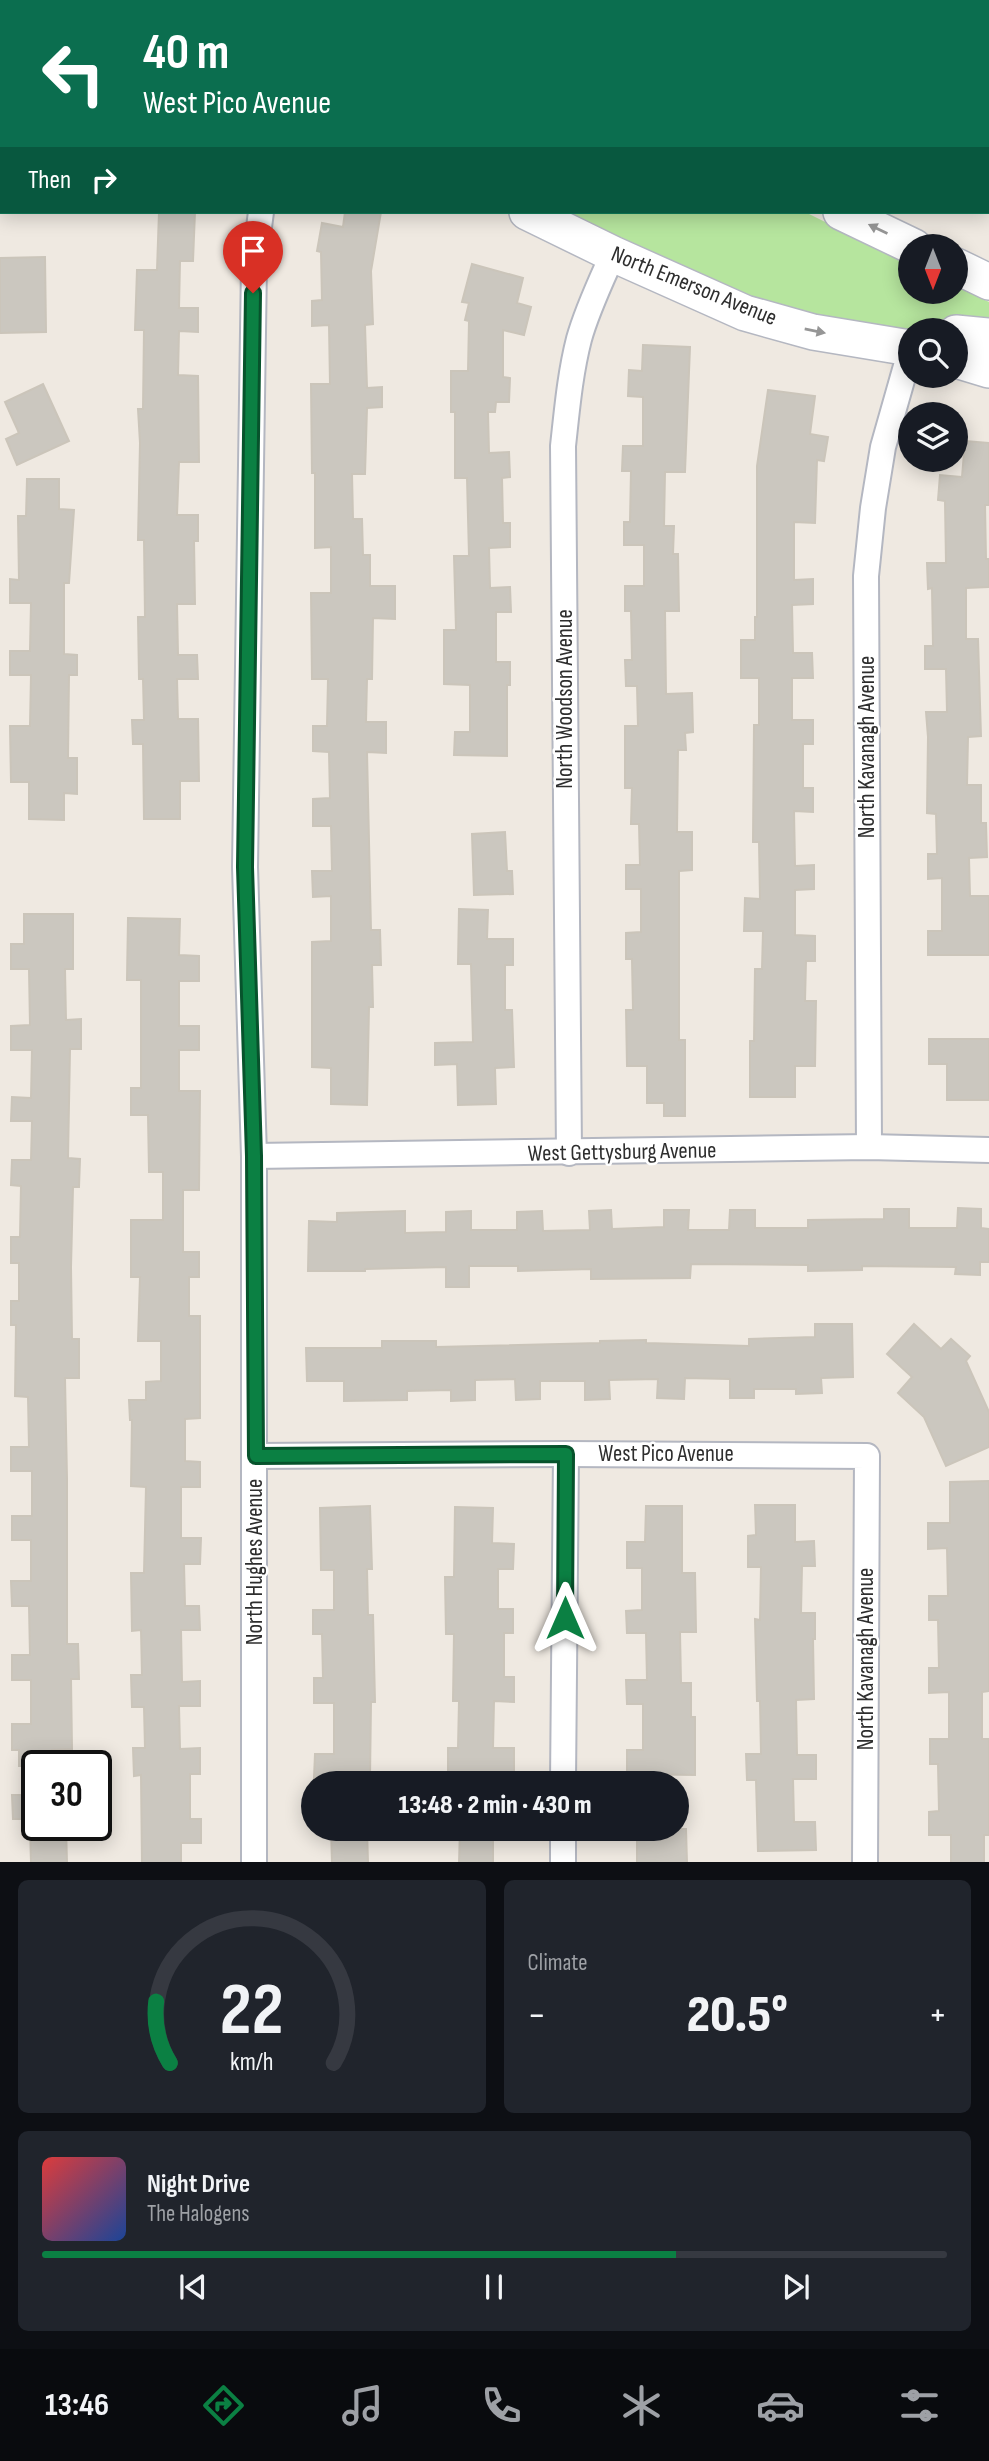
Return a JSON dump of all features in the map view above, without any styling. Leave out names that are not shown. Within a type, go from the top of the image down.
[{"type":"street","name":"North Hughes Avenue","points":[[254,1862],[254,1156],[245,867],[254,265],[261,214]]},
{"type":"street","name":"North Emerson Avenue","points":[[531,214],[745,313],[813,332],[898,348]]},
{"type":"street","points":[[845,214],[898,239]]},
{"type":"street","name":"North Woodson Avenue","points":[[569,1153],[563,446],[569,389],[580,336],[596,290],[613,254]]},
{"type":"street","points":[[968,272],[989,282]]},
{"type":"street","points":[[968,334],[989,336]]},
{"type":"street","points":[[968,364],[989,370]]},
{"type":"street","name":"North Kavanagh Avenue","points":[[869,1147],[866,576],[883,447],[899,388]]},
{"type":"street","name":"West Gettysburg Avenue","points":[[254,1156],[869,1147],[989,1150]]},
{"type":"street","points":[[564,1771],[566,1454]]},
{"type":"street","name":"West Pico Avenue","points":[[256,1456],[867,1456]]},
{"type":"street","name":"North Kavanagh Avenue","points":[[865,1862],[867,1456]]},
{"type":"street","points":[[563,1841],[563,1862]]},
{"type":"green space","points":[[570,214],[809,214],[898,258],[898,304],[968,304],[968,292],[989,302],[989,326],[968,323],[968,318],[898,318],[898,329],[767,303],[722,287]]},
{"type":"building","points":[[159,214],[195,214],[193,261],[180,261],[179,308],[198,308],[198,332],[179,331],[178,375],[198,376],[199,462],[179,462],[177,515],[198,515],[198,541],[194,541],[195,604],[177,604],[178,655],[197,655],[198,679],[177,679],[178,719],[198,719],[199,781],[180,781],[180,819],[144,819],[143,744],[133,744],[132,720],[144,720],[143,679],[139,679],[138,617],[145,617],[144,540],[138,540],[138,409],[143,409],[144,330],[135,330],[137,270],[157,270]]},
{"type":"building","points":[[345,214],[381,214],[371,271],[373,324],[365,325],[367,388],[382,387],[382,407],[367,408],[365,474],[352,474],[353,519],[362,519],[363,555],[370,555],[370,586],[395,586],[395,619],[373,618],[372,679],[367,679],[366,722],[386,722],[386,753],[367,752],[371,930],[380,930],[381,965],[372,965],[373,1007],[369,1007],[367,1105],[331,1104],[331,1068],[312,1067],[312,942],[331,941],[331,896],[313,897],[312,871],[332,871],[331,826],[313,826],[313,799],[330,798],[329,752],[313,751],[313,726],[327,726],[328,679],[312,679],[311,593],[331,593],[331,547],[315,548],[311,384],[330,384],[329,325],[312,326],[312,301],[322,300],[321,252],[317,251],[322,223],[343,227]]},
{"type":"building","points":[[45,257],[46,332],[0,333],[0,258]]},
{"type":"building","points":[[472,264],[523,278],[517,303],[531,307],[524,335],[503,330],[503,377],[510,378],[509,402],[496,402],[495,412],[488,412],[489,453],[509,452],[510,477],[502,478],[503,523],[510,523],[510,547],[489,548],[490,588],[510,587],[511,612],[496,612],[496,662],[510,662],[510,685],[507,685],[507,756],[454,755],[455,732],[470,732],[470,685],[444,684],[444,630],[456,630],[454,556],[469,556],[467,478],[455,478],[455,412],[451,412],[451,371],[468,371],[469,321],[465,320],[469,303],[462,302]]},
{"type":"building","points":[[643,345],[690,347],[685,472],[665,472],[664,526],[674,526],[673,554],[678,554],[679,611],[665,611],[666,694],[692,693],[693,732],[685,733],[686,750],[678,750],[677,832],[692,832],[692,870],[679,871],[679,1040],[685,1040],[685,1116],[664,1116],[664,1103],[647,1103],[647,1066],[627,1066],[626,1010],[633,1010],[632,959],[626,959],[626,933],[641,932],[641,889],[626,889],[626,865],[640,865],[639,824],[631,824],[632,788],[625,788],[625,726],[638,726],[637,686],[626,686],[625,660],[632,660],[631,611],[625,611],[625,586],[644,586],[644,545],[624,545],[624,522],[630,522],[631,471],[622,471],[623,446],[643,446],[643,397],[628,396],[629,370],[642,371]]},
{"type":"building","points":[[43,384],[69,441],[17,465],[6,439],[19,433],[5,402]]},
{"type":"building","points":[[768,390],[815,396],[810,434],[828,437],[824,461],[817,460],[815,523],[794,522],[794,580],[813,579],[813,604],[792,605],[793,653],[812,653],[813,678],[792,678],[792,720],[813,720],[813,744],[803,744],[803,788],[813,788],[813,812],[794,811],[795,866],[814,865],[814,889],[795,890],[795,935],[815,936],[815,961],[806,961],[805,1001],[816,1001],[815,1066],[795,1066],[795,1097],[750,1097],[750,1041],[754,1041],[755,969],[762,969],[763,931],[744,931],[745,898],[760,899],[759,842],[753,842],[754,725],[759,725],[759,678],[741,678],[741,640],[755,640],[757,466]]},
{"type":"building","points":[[968,441],[989,443],[989,505],[985,505],[989,587],[966,588],[966,639],[978,639],[981,736],[968,737],[967,785],[981,785],[981,823],[986,823],[987,857],[969,858],[970,896],[989,896],[989,955],[928,955],[928,931],[942,931],[942,878],[928,879],[928,854],[937,854],[936,814],[927,813],[926,712],[947,712],[946,669],[925,669],[925,646],[933,646],[932,588],[928,589],[927,563],[946,563],[945,501],[938,500],[940,475],[962,477],[962,472],[968,472]]},
{"type":"building","points":[[27,479],[59,479],[59,509],[74,510],[69,583],[64,583],[64,654],[77,655],[77,675],[69,675],[68,758],[77,758],[77,794],[64,793],[64,820],[29,819],[29,782],[11,782],[10,726],[30,726],[31,675],[10,675],[10,651],[30,651],[31,603],[10,603],[10,579],[19,580],[18,516],[26,516]]},
{"type":"building","points":[[505,832],[507,871],[512,871],[513,894],[474,895],[472,834]]},
{"type":"building","points":[[459,909],[488,910],[487,939],[513,939],[513,965],[505,965],[505,1010],[512,1010],[514,1067],[495,1068],[496,1104],[458,1105],[457,1064],[435,1065],[435,1043],[473,1042],[471,964],[458,964]]},
{"type":"building","points":[[24,914],[73,914],[73,969],[65,969],[66,1020],[81,1019],[81,1049],[70,1049],[68,1158],[80,1159],[79,1187],[73,1187],[71,1267],[72,1339],[79,1339],[79,1378],[65,1378],[67,1644],[78,1644],[79,1679],[71,1679],[72,1749],[21,1750],[19,1766],[19,1750],[12,1750],[12,1724],[31,1724],[31,1680],[12,1680],[12,1655],[30,1655],[29,1606],[12,1606],[11,1581],[31,1581],[31,1540],[12,1540],[12,1516],[32,1516],[32,1471],[11,1471],[11,1447],[29,1447],[28,1397],[15,1396],[16,1325],[11,1325],[11,1301],[19,1301],[19,1263],[11,1263],[11,1237],[20,1237],[21,1186],[11,1185],[12,1160],[31,1160],[32,1121],[11,1121],[12,1097],[31,1098],[32,1050],[11,1050],[11,1026],[30,1025],[29,969],[11,969],[11,944],[24,944]]},
{"type":"building","points":[[128,918],[180,919],[179,955],[199,956],[199,981],[179,981],[179,1026],[199,1026],[199,1050],[179,1050],[179,1091],[200,1091],[199,1190],[183,1190],[183,1252],[199,1252],[199,1277],[189,1277],[189,1316],[200,1316],[200,1418],[185,1419],[185,1461],[200,1462],[200,1487],[181,1487],[181,1538],[201,1538],[200,1564],[184,1564],[185,1606],[199,1606],[200,1630],[181,1630],[182,1682],[200,1681],[200,1706],[179,1706],[180,1749],[200,1748],[200,1774],[190,1774],[190,1819],[201,1819],[201,1843],[181,1843],[181,1862],[142,1862],[141,1775],[134,1776],[133,1748],[145,1748],[144,1707],[132,1707],[131,1675],[142,1675],[141,1630],[132,1631],[131,1573],[144,1573],[146,1487],[131,1486],[132,1420],[129,1400],[146,1400],[146,1382],[161,1381],[161,1341],[138,1341],[140,1277],[131,1277],[131,1220],[163,1220],[163,1172],[149,1172],[148,1115],[131,1115],[131,1088],[141,1088],[141,980],[127,980]]},
{"type":"building","points":[[929,1039],[989,1039],[989,1100],[947,1100],[947,1064],[929,1064]]},
{"type":"building","points":[[958,1208],[981,1209],[981,1228],[989,1229],[989,1262],[980,1262],[980,1275],[955,1274],[956,1267],[862,1266],[862,1270],[808,1271],[808,1265],[691,1264],[690,1278],[591,1279],[591,1269],[518,1271],[518,1266],[469,1266],[469,1287],[446,1287],[446,1267],[308,1271],[309,1221],[337,1222],[337,1213],[405,1211],[405,1233],[446,1232],[446,1212],[471,1211],[471,1230],[517,1230],[517,1212],[542,1211],[543,1231],[590,1230],[589,1211],[611,1210],[612,1229],[664,1227],[664,1210],[689,1210],[688,1230],[729,1230],[730,1210],[755,1210],[755,1228],[808,1228],[808,1220],[884,1219],[884,1209],[909,1209],[909,1228],[957,1228]]},
{"type":"building","points":[[815,1324],[852,1324],[853,1377],[821,1378],[822,1393],[796,1394],[796,1389],[754,1389],[754,1398],[730,1398],[730,1379],[685,1378],[684,1399],[657,1398],[658,1379],[609,1380],[610,1399],[585,1400],[585,1381],[540,1381],[540,1399],[516,1400],[515,1379],[475,1380],[475,1400],[451,1401],[451,1390],[407,1391],[407,1400],[344,1401],[344,1381],[307,1381],[306,1348],[382,1348],[382,1341],[436,1341],[436,1347],[646,1340],[646,1343],[749,1346],[749,1339],[815,1337]]},
{"type":"building","points":[[914,1324],[941,1349],[951,1339],[970,1356],[966,1361],[989,1412],[989,1447],[946,1466],[924,1417],[898,1393],[912,1377],[887,1354]]},
{"type":"building","points":[[989,1481],[989,1691],[982,1692],[982,1739],[989,1739],[989,1835],[984,1835],[984,1862],[951,1862],[951,1835],[929,1835],[929,1812],[939,1811],[938,1764],[930,1764],[930,1739],[949,1739],[949,1692],[929,1693],[929,1668],[939,1668],[938,1620],[929,1620],[929,1596],[948,1596],[947,1548],[928,1549],[928,1523],[950,1523],[950,1482]]},
{"type":"building","points":[[755,1505],[795,1505],[795,1542],[814,1541],[815,1566],[802,1566],[801,1613],[815,1613],[814,1699],[796,1700],[797,1755],[816,1755],[816,1779],[793,1779],[794,1822],[815,1822],[816,1850],[758,1851],[756,1780],[747,1780],[746,1754],[761,1754],[755,1619],[760,1620],[761,1567],[748,1567],[748,1536],[756,1535]]},
{"type":"building","points":[[370,1506],[372,1569],[367,1569],[368,1615],[373,1615],[375,1702],[371,1702],[370,1771],[314,1771],[315,1754],[334,1754],[334,1703],[314,1703],[314,1678],[323,1678],[322,1634],[313,1634],[313,1610],[334,1610],[334,1570],[321,1570],[320,1508]]},
{"type":"building","points":[[646,1506],[682,1506],[682,1573],[695,1573],[696,1632],[680,1632],[681,1683],[691,1683],[691,1717],[695,1717],[695,1775],[689,1775],[689,1771],[627,1771],[627,1750],[643,1750],[643,1704],[627,1704],[626,1680],[647,1680],[646,1633],[627,1633],[626,1611],[642,1610],[642,1568],[627,1568],[627,1542],[645,1542]]},
{"type":"building","points":[[455,1507],[493,1508],[492,1543],[514,1544],[513,1569],[498,1569],[498,1609],[513,1609],[513,1633],[504,1633],[504,1677],[514,1677],[514,1702],[494,1701],[493,1748],[514,1748],[514,1771],[448,1771],[448,1748],[458,1748],[459,1701],[453,1701],[454,1634],[446,1634],[445,1577],[454,1577]]},
{"type":"building","points":[[12,1795],[21,1795],[21,1819],[13,1819]]},
{"type":"building","points":[[30,1841],[66,1841],[67,1862],[31,1862]]},
{"type":"building","points":[[331,1841],[367,1841],[368,1862],[332,1862]]},
{"type":"building","points":[[460,1841],[493,1841],[493,1862],[459,1862]]},
{"type":"building","points":[[637,1841],[686,1841],[687,1862],[637,1862]]},
{"type":"route","points":[[253,293],[245,867],[254,1156],[256,1456],[566,1454],[565,1618]]}]
